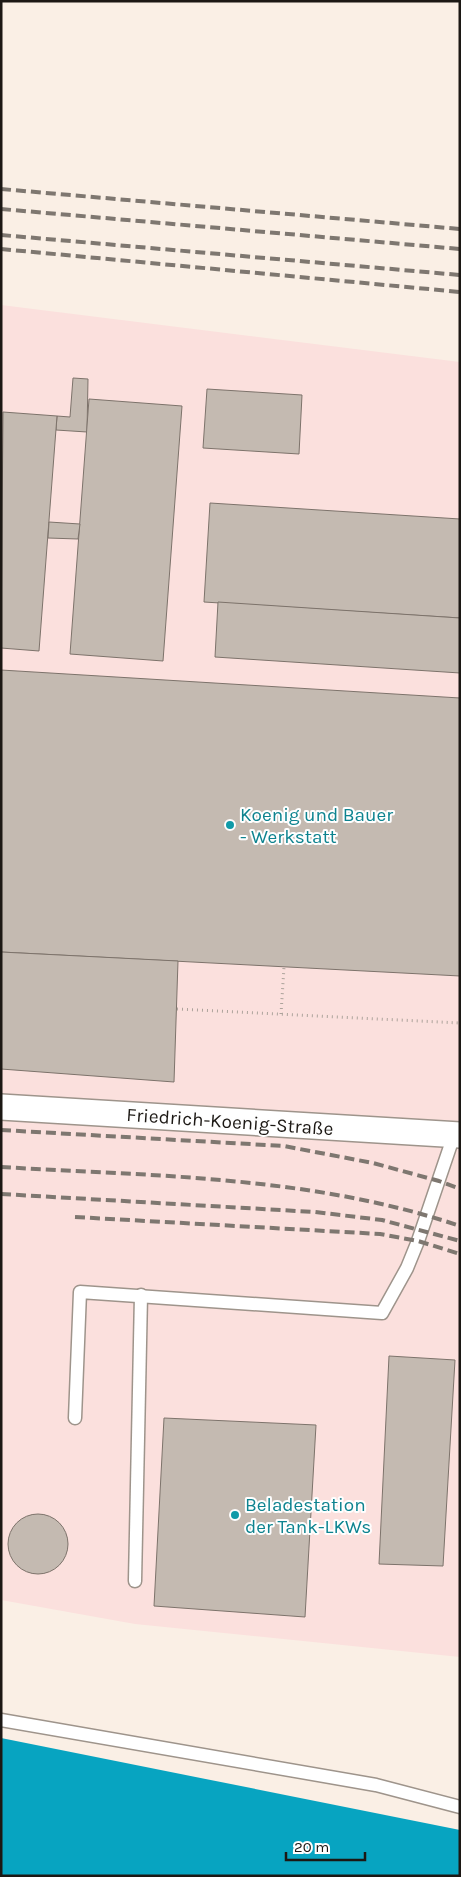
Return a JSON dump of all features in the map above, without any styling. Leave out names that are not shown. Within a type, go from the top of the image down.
[{"type":"street","name":"Friedrich-Koenig-Straße","points":[[1,1107],[457,1135]]},
{"type":"lane","points":[[75,1418],[80,1292],[382,1313],[407,1268],[457,1135]]},
{"type":"lane","points":[[135,1581],[141,1295]]},
{"type":"lane","points":[[1,1720],[376,1785],[460,1807]]},
{"type":"path","points":[[281,1014],[284,967]]},
{"type":"path","points":[[177,1009],[460,1023]]},
{"type":"shaded area","points":[[1,305],[460,362],[460,1657],[135,1624],[1,1600]]},
{"type":"water","points":[[1,1738],[460,1830],[460,1876],[1,1876]]},
{"type":"building","points":[[73,378],[88,379],[87,432],[56,430],[57,416],[70,417]]},
{"type":"building","points":[[207,389],[302,395],[299,454],[203,448]]},
{"type":"building","points":[[89,399],[182,406],[163,661],[70,654]]},
{"type":"building","points":[[3,412],[57,416],[39,651],[1,648]]},
{"type":"building","points":[[210,503],[460,519],[460,618],[204,602]]},
{"type":"building","points":[[49,522],[80,524],[78,539],[48,538]]},
{"type":"building","points":[[218,602],[460,618],[460,673],[215,657]]},
{"type":"building","name":"Koenig und Bauer - Werkstatt","points":[[1,670],[460,698],[460,976],[1,952]]},
{"type":"building","points":[[1,952],[178,961],[174,1082],[1,1069]]},
{"type":"building","points":[[389,1356],[455,1360],[443,1566],[379,1564]]},
{"type":"building","name":"Beladestation der Tank-LKWs","points":[[164,1418],[316,1425],[305,1617],[154,1606]]},
{"type":"building","points":[[38,1514],[55,1519],[63,1527],[68,1544],[63,1561],[55,1569],[38,1574],[21,1569],[13,1561],[8,1544],[13,1527],[21,1519]]},
{"type":"railway","points":[[1,189],[460,229]]},
{"type":"railway","points":[[1,209],[460,249]]},
{"type":"railway","points":[[1,235],[460,275]]},
{"type":"railway","points":[[1,249],[460,292]]},
{"type":"railway","points":[[1,1130],[284,1146],[373,1163],[439,1181],[460,1189]]},
{"type":"railway","points":[[1,1167],[175,1176],[291,1188],[348,1197],[404,1209],[460,1226]]},
{"type":"railway","points":[[1,1194],[315,1212],[382,1220],[460,1241]]},
{"type":"railway","points":[[75,1217],[380,1234],[418,1241],[460,1254]]},
{"type":"place","name":"Koenig und Bauer - Werkstatt","points":[[230,825]]},
{"type":"place","name":"Beladestation der Tank-LKWs","points":[[235,1515]]}]
